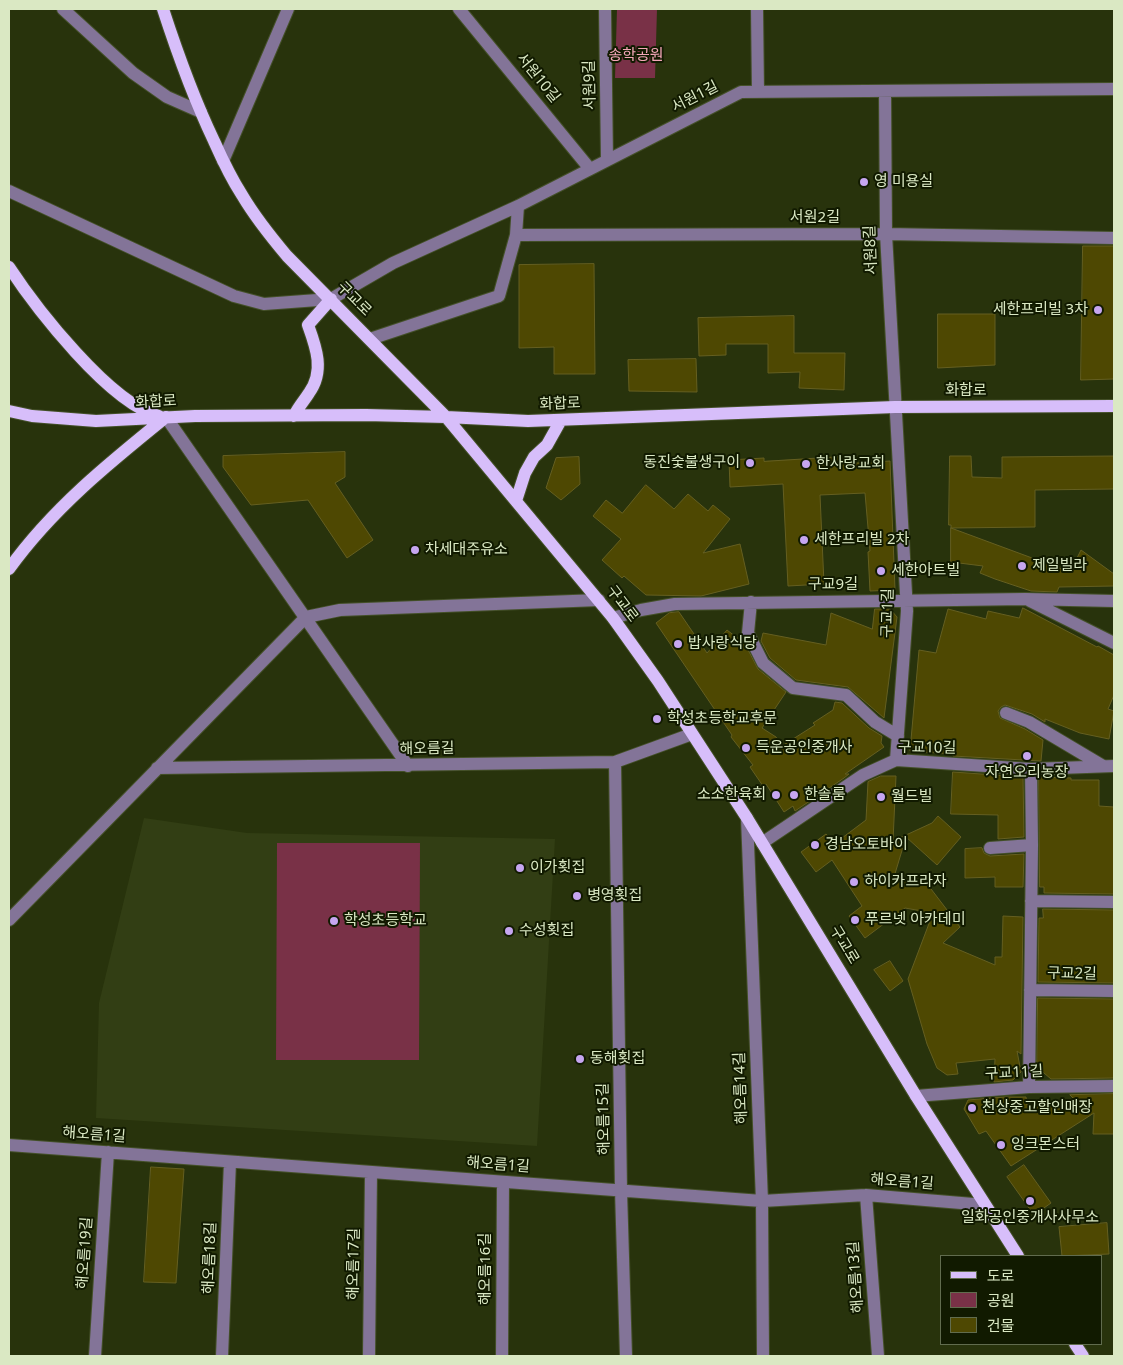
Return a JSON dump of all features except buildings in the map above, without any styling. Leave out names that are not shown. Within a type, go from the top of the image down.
[{"type":"main road","name":"구교로","points":[[163,9],[181,64],[223,161],[240,194],[264,229],[287,256],[446,417],[613,618],[747,818],[916,1096],[1017,1255]]},
{"type":"main road","points":[[9,267],[46,319],[110,385],[148,413],[166,417]]},
{"type":"main road","points":[[294,416],[310,392],[318,375],[318,360],[308,325],[331,299]]},
{"type":"main road","name":"화합로","points":[[9,411],[32,416],[96,421],[166,417],[294,416],[446,417],[528,421],[896,407],[1114,406]]},
{"type":"main road","points":[[9,569],[40,530],[64,504],[92,478],[166,417]]},
{"type":"main road","points":[[516,501],[525,473],[534,457],[547,445],[561,420]]},
{"type":"main road","points":[[1075,1345],[1083,1356]]},
{"type":"street","points":[[63,9],[134,73],[167,97],[201,112]]},
{"type":"street","points":[[223,161],[288,9]]},
{"type":"street","name":"서원10길","points":[[459,9],[590,169]]},
{"type":"street","name":"서원9길","points":[[605,9],[607,160]]},
{"type":"street","points":[[757,9],[758,92]]},
{"type":"street","name":"서원1길","points":[[331,299],[392,263],[518,206],[741,92],[1114,89]]},
{"type":"street","name":"서원8길","points":[[885,91],[886,234],[896,407]]},
{"type":"street","points":[[9,191],[234,296],[264,304],[331,299]]},
{"type":"street","points":[[370,339],[500,296],[516,235],[518,206]]},
{"type":"street","name":"서원2길","points":[[516,235],[886,234],[1114,238]]},
{"type":"street","name":"구교1길","points":[[896,407],[906,601],[896,760]]},
{"type":"street","points":[[166,417],[408,766]]},
{"type":"street","points":[[1025,599],[1114,643]]},
{"type":"street","name":"구교9길","points":[[613,618],[675,604],[1025,599],[1114,601]]},
{"type":"street","points":[[9,920],[306,617],[340,610],[599,600]]},
{"type":"street","points":[[751,602],[748,633],[763,663],[793,688],[846,695],[875,722],[898,736]]},
{"type":"street","points":[[1006,713],[1029,722],[1108,766]]},
{"type":"street","name":"해오름길","points":[[157,768],[615,762],[692,734]]},
{"type":"street","name":"구교10길","points":[[762,843],[863,774],[896,760],[1031,769],[1108,766]]},
{"type":"street","name":"해오름15길","points":[[615,762],[621,1191],[626,1356]]},
{"type":"street","points":[[1029,1087],[1031,769]]},
{"type":"street","name":"해오름14길","points":[[747,818],[762,1201],[764,1356]]},
{"type":"street","points":[[990,848],[1032,845]]},
{"type":"street","points":[[1031,901],[1114,902]]},
{"type":"street","name":"구교2길","points":[[1030,990],[1114,991]]},
{"type":"street","name":"구교11길","points":[[916,1096],[1029,1087],[1114,1086]]},
{"type":"street","name":"해오름1길","points":[[9,1145],[762,1201],[866,1195],[985,1205]]},
{"type":"street","name":"해오름19길","points":[[95,1356],[108,1152]]},
{"type":"street","name":"해오름18길","points":[[222,1356],[230,1162]]},
{"type":"street","name":"해오름17길","points":[[369,1356],[371,1172]]},
{"type":"street","name":"해오름16길","points":[[502,1356],[503,1182]]},
{"type":"street","name":"해오름13길","points":[[866,1195],[878,1356]]},
{"type":"shaded area","name":"학성초등학교","points":[[144,818],[247,833],[555,839],[537,1146],[96,1118],[99,1003]]},
{"type":"green space","name":"송학공원","points":[[617,9],[657,9],[655,78],[615,78]]},
{"type":"green space","points":[[277,843],[420,843],[419,1060],[276,1060]]},
{"type":"place","name":"영 미용실","points":[[864,182]]},
{"type":"place","name":"세한프리빌 3차","points":[[1098,310]]},
{"type":"place","name":"동진숯불생구이","points":[[750,463]]},
{"type":"place","name":"한사랑교회","points":[[806,464]]},
{"type":"place","name":"세한프리빌 2차","points":[[804,540]]},
{"type":"place","name":"차세대주유소","points":[[415,550]]},
{"type":"place","name":"제일빌라","points":[[1022,566]]},
{"type":"place","name":"세한아트빌","points":[[881,571]]},
{"type":"place","name":"밥사랑식당","points":[[678,644]]},
{"type":"place","name":"학성초등학교후문","points":[[657,719]]},
{"type":"place","name":"득운공인중개사","points":[[746,748]]},
{"type":"place","name":"자연오리농장","points":[[1027,756]]},
{"type":"place","name":"소소한육회","points":[[776,795]]},
{"type":"place","name":"한솔룸","points":[[794,795]]},
{"type":"place","name":"월드빌","points":[[881,797]]},
{"type":"place","name":"경남오토바이","points":[[815,845]]},
{"type":"place","name":"이가횟집","points":[[520,868]]},
{"type":"place","name":"하이카프라자","points":[[854,882]]},
{"type":"place","name":"병영횟집","points":[[577,896]]},
{"type":"place","name":"푸르넷 아카데미","points":[[855,920]]},
{"type":"place","name":"학성초등학교","points":[[334,921]]},
{"type":"place","name":"수성횟집","points":[[509,931]]},
{"type":"place","name":"동해횟집","points":[[580,1059]]},
{"type":"place","name":"천상중고할인매장","points":[[972,1108]]},
{"type":"place","name":"잉크몬스터","points":[[1001,1145]]},
{"type":"place","name":"일화공인중개사사무소","points":[[1030,1201]]}]
